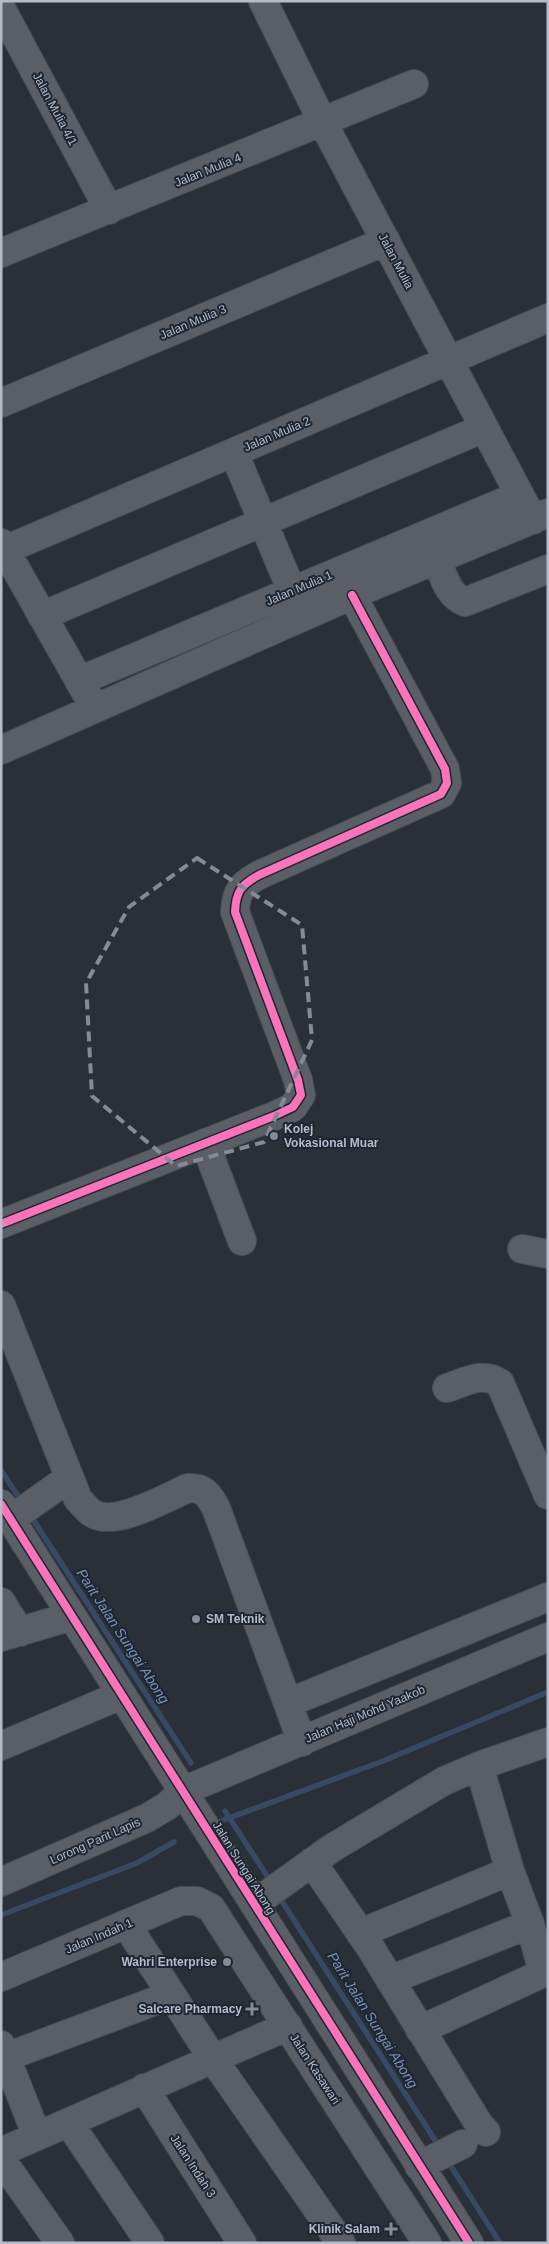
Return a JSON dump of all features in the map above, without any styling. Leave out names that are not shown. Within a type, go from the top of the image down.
[{"type":"street","name":"Jalan Mulia","points":[[263,1],[323,123],[520,496],[540,517]]},
{"type":"street","name":"Jalan Mulia 4/1","points":[[1,8],[109,210]]},
{"type":"street","name":"Jalan Mulia 4","points":[[1,253],[323,123],[414,84]]},
{"type":"street","name":"Jalan Mulia 3","points":[[1,403],[386,242]]},
{"type":"street","name":"Jalan Mulia 2","points":[[3,547],[234,452],[548,318]]},
{"type":"street","points":[[42,616],[484,428]]},
{"type":"street","points":[[234,452],[303,616]]},
{"type":"street","name":"Jalan Mulia 1","points":[[79,681],[520,496]]},
{"type":"street","points":[[1,750],[303,616],[540,517]]},
{"type":"street","points":[[3,547],[94,708]]},
{"type":"street","points":[[437,560],[450,592],[456,599],[465,602],[548,569]]},
{"type":"street","points":[[1,1224],[274,1116],[292,1107],[301,1096],[298,1080],[235,912],[235,897],[239,888],[259,875],[434,798],[441,794],[447,783],[444,769],[352,595]]},
{"type":"street","points":[[205,1143],[242,1241]]},
{"type":"street","points":[[1,1305],[78,1499],[92,1513],[106,1518],[120,1517],[188,1488],[197,1488],[208,1494],[216,1508],[302,1742]]},
{"type":"street","points":[[447,1388],[482,1376],[493,1378],[500,1383],[548,1495]]},
{"type":"street","points":[[6,1511],[69,1478]]},
{"type":"street","name":"Jalan Sungai Abong","points":[[6,1511],[183,1792],[269,1893],[428,2162],[469,2243]]},
{"type":"street","points":[[288,1703],[548,1597]]},
{"type":"street","points":[[1,1602],[11,1634],[72,1616]]},
{"type":"street","name":"Jalan Haji Mohd Yaakob","points":[[183,1792],[548,1637]]},
{"type":"street","points":[[1,1746],[121,1694]]},
{"type":"street","points":[[269,1893],[332,1848],[444,1781],[479,1766],[548,1742]]},
{"type":"street","points":[[420,2030],[542,1974],[530,1924],[510,1871],[479,1766]]},
{"type":"street","name":"Lorong Parit Lapis","points":[[1,1882],[147,1818],[167,1806],[183,1792]]},
{"type":"street","points":[[312,1862],[361,1933],[480,2126],[475,2138],[428,2162]]},
{"type":"street","points":[[361,1933],[510,1871]]},
{"type":"street","name":"Jalan Indah 1","points":[[1,1977],[181,1901],[197,1901]]},
{"type":"street","name":"Jalan Kasawari","points":[[197,1901],[211,1908],[427,2243]]},
{"type":"street","points":[[126,1924],[213,2059],[341,2243]]},
{"type":"street","points":[[390,1980],[530,1924]]},
{"type":"street","points":[[37,2136],[3,2054],[171,1995]]},
{"type":"street","points":[[1,2152],[288,2026]]},
{"type":"street","name":"Jalan Indah 3","points":[[144,2088],[242,2243]]},
{"type":"street","points":[[68,2123],[150,2243]]},
{"type":"street","points":[[1,2159],[60,2243]]},
{"type":"highlighted area","points":[[197,858],[302,925],[312,1040],[264,1142],[176,1166],[92,1096],[86,983],[129,907]]},
{"type":"waterway","name":"Parit Jalan Sungai Abong","points":[[1,1470],[20,1499]]},
{"type":"waterway","name":"Parit Jalan Sungai Abong","points":[[34,1521],[191,1763]]},
{"type":"waterway","points":[[221,1821],[383,1761],[548,1692]]},
{"type":"waterway","name":"Parit Jalan Sungai Abong","points":[[225,1811],[271,1882]]},
{"type":"waterway","points":[[1,1915],[137,1863],[174,1842]]},
{"type":"waterway","name":"Parit Jalan Sungai Abong","points":[[278,1895],[440,2148]]},
{"type":"waterway","name":"Parit Jalan Sungai Abong","points":[[447,2160],[500,2243]]},
{"type":"cycle path","points":[[1,1224],[274,1116],[293,1107],[301,1095],[298,1080],[235,912],[238,894],[248,882],[259,875],[441,794],[447,783],[445,769],[352,595]]},
{"type":"cycle path","points":[[1,1504],[469,2243]]},
{"type":"place","name":"Kolej Vokasional Muar","points":[[274,1136]]},
{"type":"place","name":"SM Teknik","points":[[196,1619]]},
{"type":"place","name":"Wahri Enterprise","points":[[227,1962]]},
{"type":"place","name":"Salcare Pharmacy","points":[[252,2009]]},
{"type":"place","name":"Klinik Salam","points":[[391,2229]]}]
